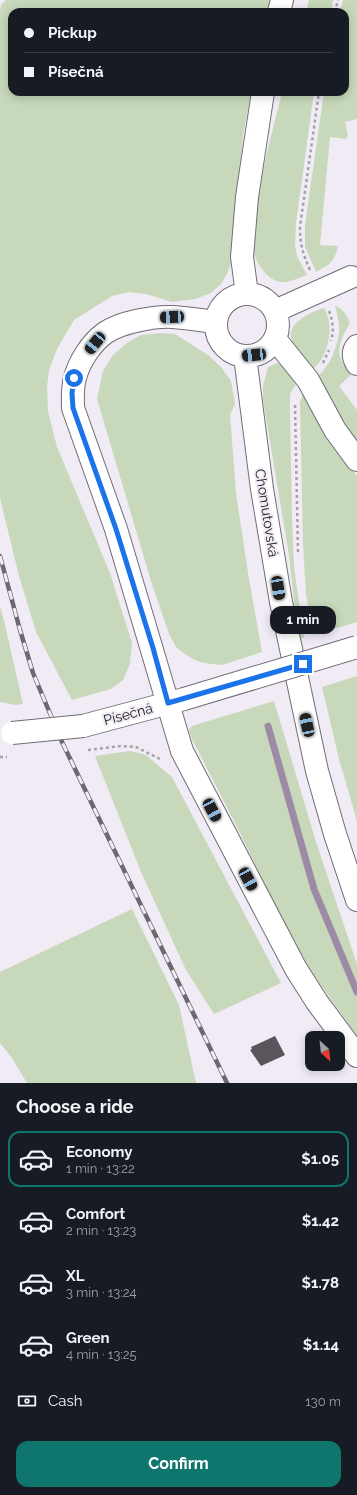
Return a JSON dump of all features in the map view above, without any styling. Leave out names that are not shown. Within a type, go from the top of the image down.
[{"type":"main road","points":[[247,294],[242,249],[247,197],[262,96]]},
{"type":"main road","points":[[275,312],[351,277]]},
{"type":"main road","points":[[238,295],[256,295],[270,304],[275,312],[278,325],[275,339],[263,352],[245,356],[235,354],[227,349],[220,341],[216,332],[215,322],[218,313],[226,302],[238,295]]},
{"type":"main road","points":[[215,322],[172,317],[152,318],[133,322],[106,333],[95,343],[79,366],[74,378],[72,393],[73,408],[116,529],[153,648],[176,701],[182,751],[277,934],[317,1002],[357,1056]]},
{"type":"main road","points":[[275,339],[308,380],[335,430],[357,460]]},
{"type":"main road","points":[[357,346],[354,350],[353,356],[357,364]]},
{"type":"main road","name":"Chomutovská","points":[[245,356],[262,489],[281,602],[317,772],[335,834],[357,900]]},
{"type":"main road","name":"Písečná","points":[[6,733],[83,726],[176,701],[357,647]]},
{"type":"path","points":[[318,96],[300,227],[300,240],[302,252],[321,291],[332,319],[334,331],[331,342]]},
{"type":"path","points":[[298,554],[295,397],[300,387],[320,367],[330,348]]},
{"type":"path","points":[[85,751],[121,746],[136,747],[161,759]]},
{"type":"path","points":[[0,757],[14,757]]},
{"type":"green space","points":[[6,0],[271,0],[269,8],[8,8],[8,96],[250,96],[243,135],[232,260],[228,272],[221,284],[211,293],[195,299],[172,302],[146,294],[129,292],[112,296],[74,320],[57,349],[49,370],[47,387],[48,411],[57,447],[110,573],[132,643],[130,664],[123,680],[111,689],[72,700],[36,632],[19,576],[0,498],[1,5]]},
{"type":"green space","points":[[309,0],[333,0],[332,8],[307,8]]},
{"type":"green space","points":[[343,0],[357,0],[357,119],[345,122],[348,136],[346,139],[330,137],[320,245],[338,246],[333,260],[316,272],[305,247],[305,225],[323,96],[349,96],[349,8],[341,8]]},
{"type":"green space","points":[[281,96],[313,96],[296,223],[295,244],[297,256],[307,275],[291,281],[280,282],[270,277],[261,268],[253,251],[252,236],[263,172]]},
{"type":"green space","points":[[335,306],[342,310],[350,323],[343,336],[339,350],[341,359],[351,375],[339,386],[357,410],[357,444],[343,423],[317,377],[326,368],[337,344],[339,326]]},
{"type":"green space","points":[[324,308],[329,323],[330,332],[323,357],[312,370],[296,348],[291,338],[291,331],[298,321],[311,313]]},
{"type":"green space","points":[[161,333],[175,334],[208,355],[221,367],[231,381],[235,404],[230,415],[236,493],[262,652],[222,665],[197,661],[186,655],[176,647],[169,634],[151,581],[97,399],[103,371],[113,355],[127,343],[141,335]]},
{"type":"green space","points":[[278,363],[286,368],[298,381],[290,394],[290,409],[294,567],[304,637],[301,639],[295,610],[289,555],[263,400],[263,386],[268,367]]},
{"type":"green space","points":[[304,391],[337,452],[357,476],[357,622],[313,635],[306,594],[303,544],[300,402]]},
{"type":"green space","points":[[0,606],[23,704],[15,705],[0,702]]},
{"type":"green space","points":[[357,676],[357,821],[339,759],[322,687]]},
{"type":"green space","points":[[274,701],[317,845],[357,964],[357,1036],[311,971],[276,907],[192,739],[189,730],[192,726]]},
{"type":"green space","points":[[130,751],[146,755],[172,777],[281,983],[214,1014],[186,970],[141,872],[95,756]]},
{"type":"green space","points":[[132,909],[179,1005],[196,1083],[27,1083],[12,1058],[0,1043],[0,972]]},
{"type":"building","points":[[275,1036],[285,1055],[261,1066],[250,1050],[252,1049],[251,1047]]},
{"type":"waterway","points":[[268,726],[314,889],[357,992]]},
{"type":"railway","points":[[0,556],[33,673],[62,742],[227,1083]]},
{"type":"route","points":[[74,378],[72,393],[73,408],[116,529],[153,648],[168,703],[303,664]]}]
